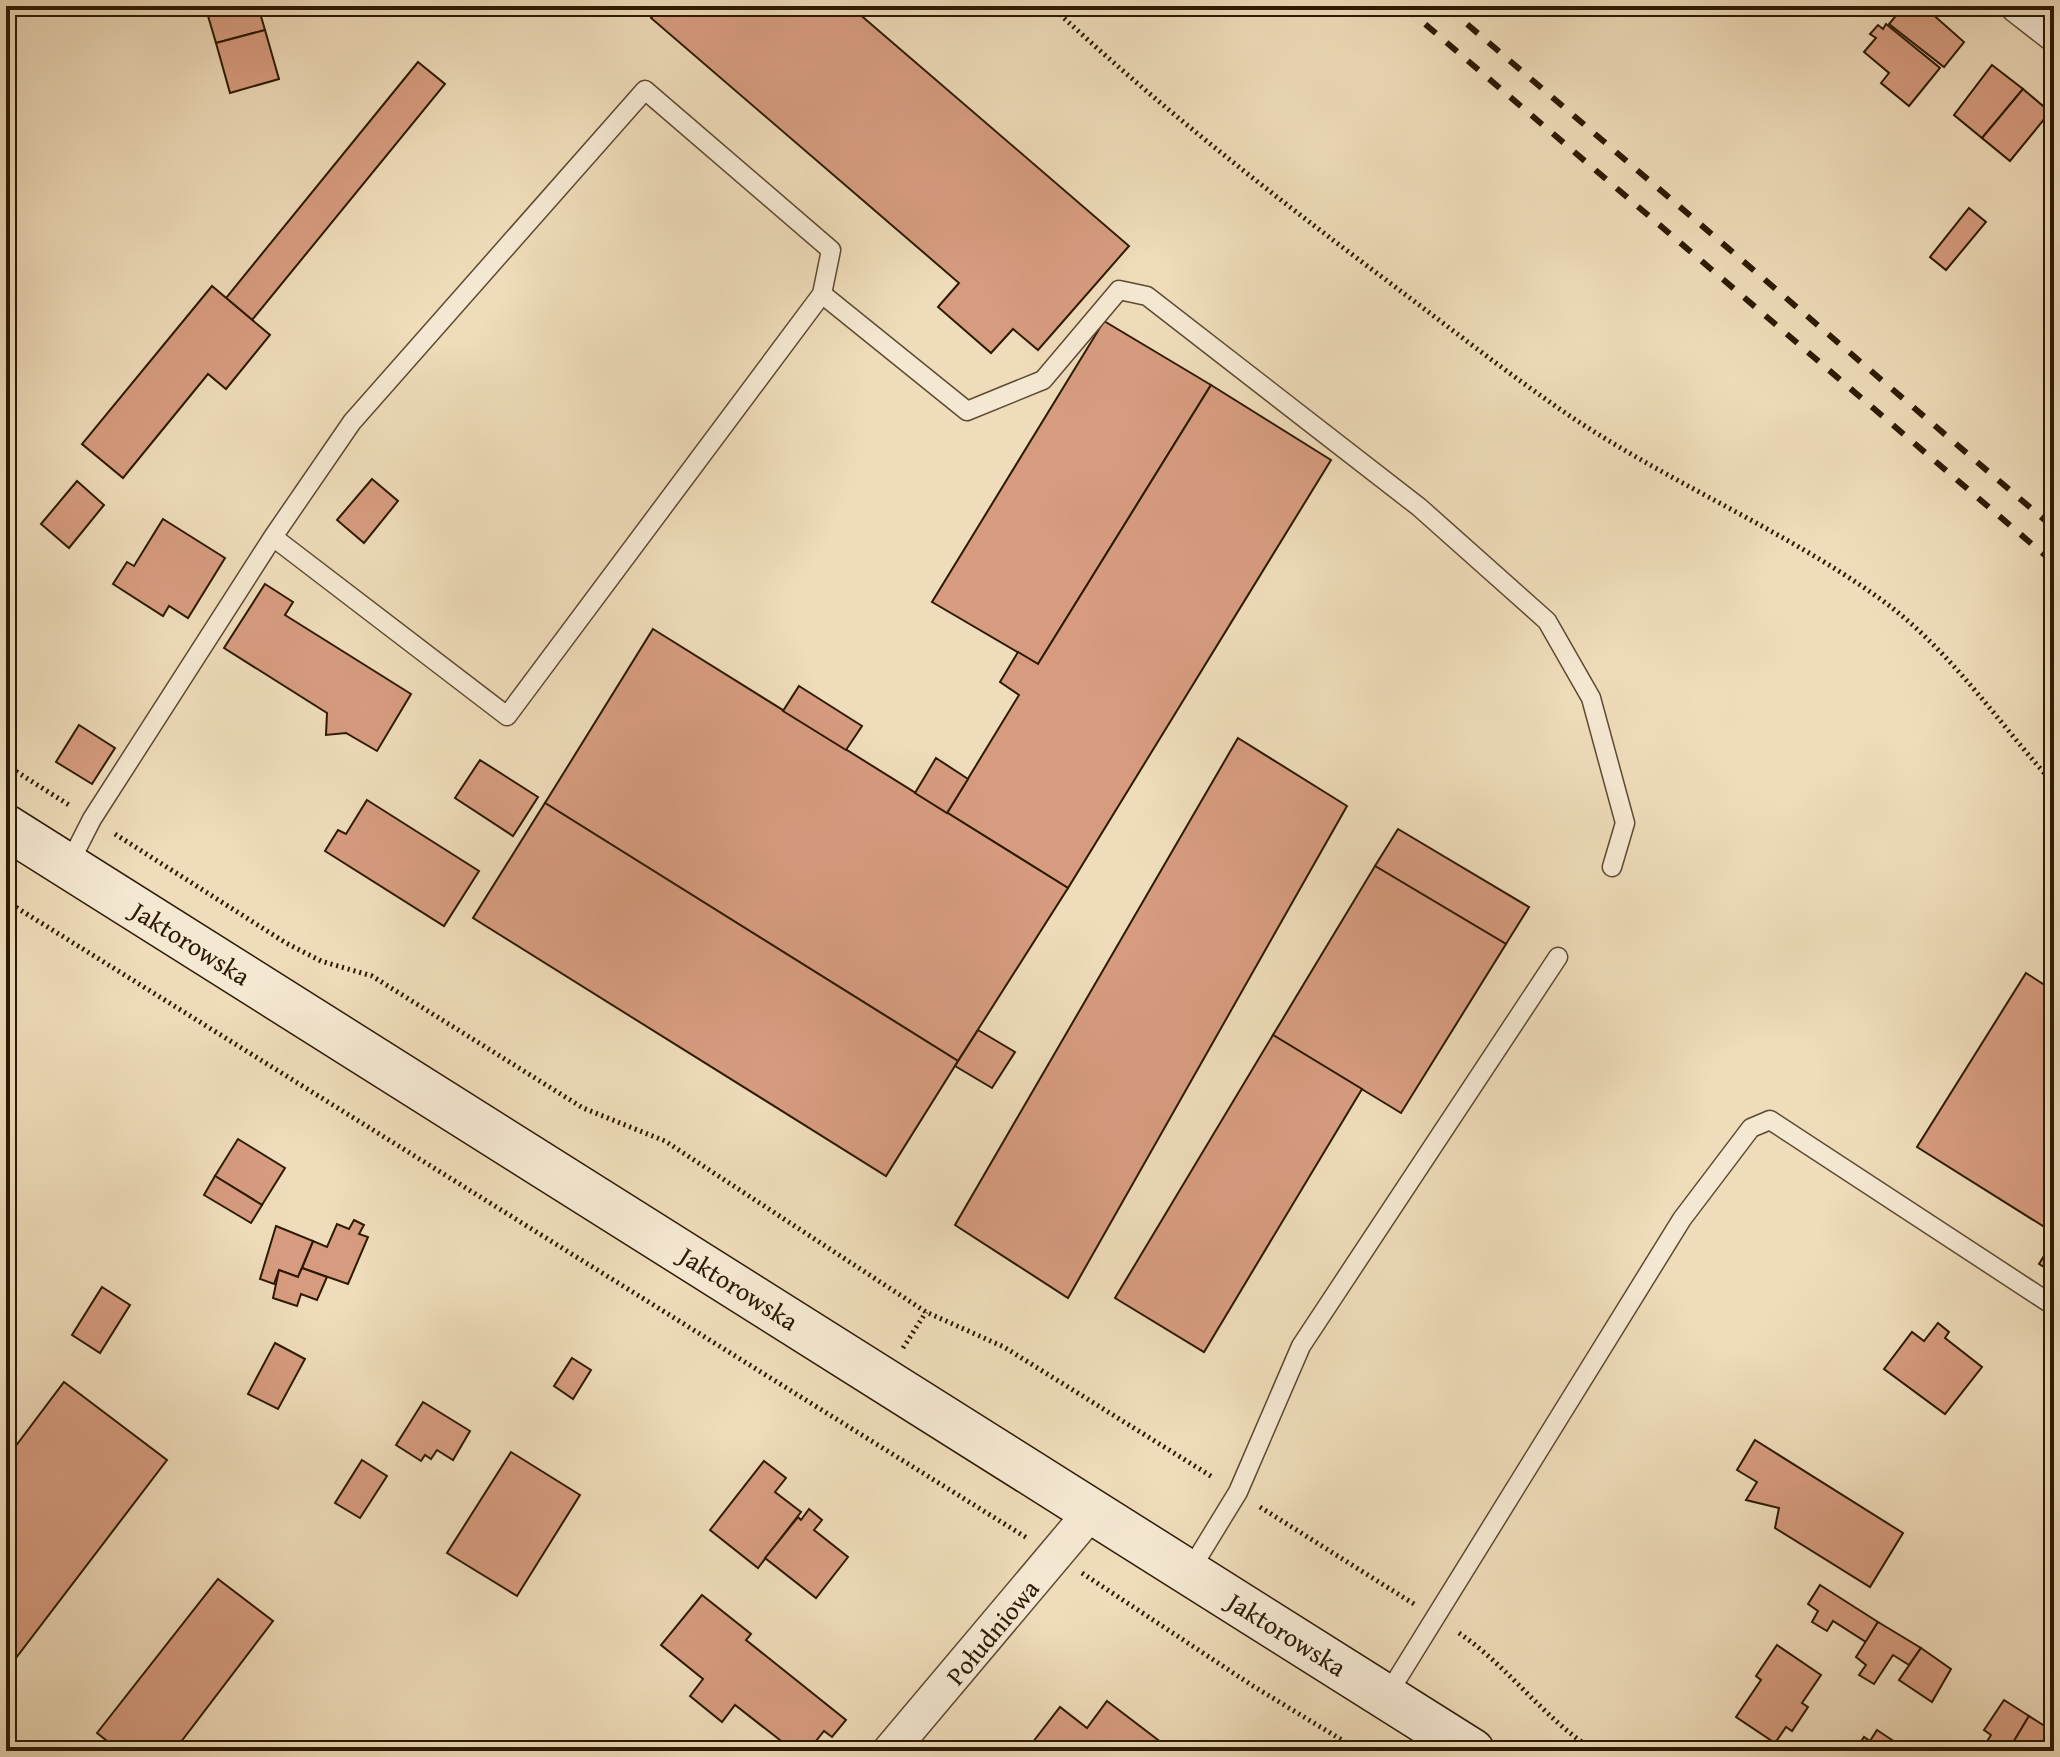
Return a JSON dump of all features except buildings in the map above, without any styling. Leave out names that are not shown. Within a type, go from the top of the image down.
[{"type":"main road","name":"Jaktorowska","points":[[6,827],[1472,1751]]},
{"type":"street","points":[[2018,6],[2054,34]]},
{"type":"street","name":"Południowa","points":[[890,1751],[1092,1511]]},
{"type":"lane","points":[[68,866],[92,819],[273,537],[352,422],[645,90],[831,250],[822,294],[507,716],[273,537]]},
{"type":"lane","points":[[822,294],[967,411],[1043,380],[1119,290],[1147,296],[1419,507],[1547,621],[1591,698],[1625,823],[1612,867]]},
{"type":"lane","points":[[1189,1572],[1238,1492],[1301,1346],[1558,957]]},
{"type":"lane","points":[[1386,1697],[1682,1219],[1751,1128],[1770,1120],[2054,1306]]},
{"type":"path","points":[[1051,6],[1135,84],[1311,224],[1564,412],[1649,467],[1755,522],[1879,598],[1948,655],[2008,733],[2054,784]]},
{"type":"path","points":[[6,765],[286,943],[321,961],[372,976],[583,1108],[611,1121],[640,1128],[665,1141],[926,1312],[1004,1347],[1238,1492],[1484,1651],[1535,1701],[1595,1751]]},
{"type":"path","points":[[6,901],[1056,1556],[1253,1686],[1360,1751]]},
{"type":"railway","points":[[1404,6],[2054,563]]},
{"type":"railway","points":[[1446,6],[2054,528]]}]
